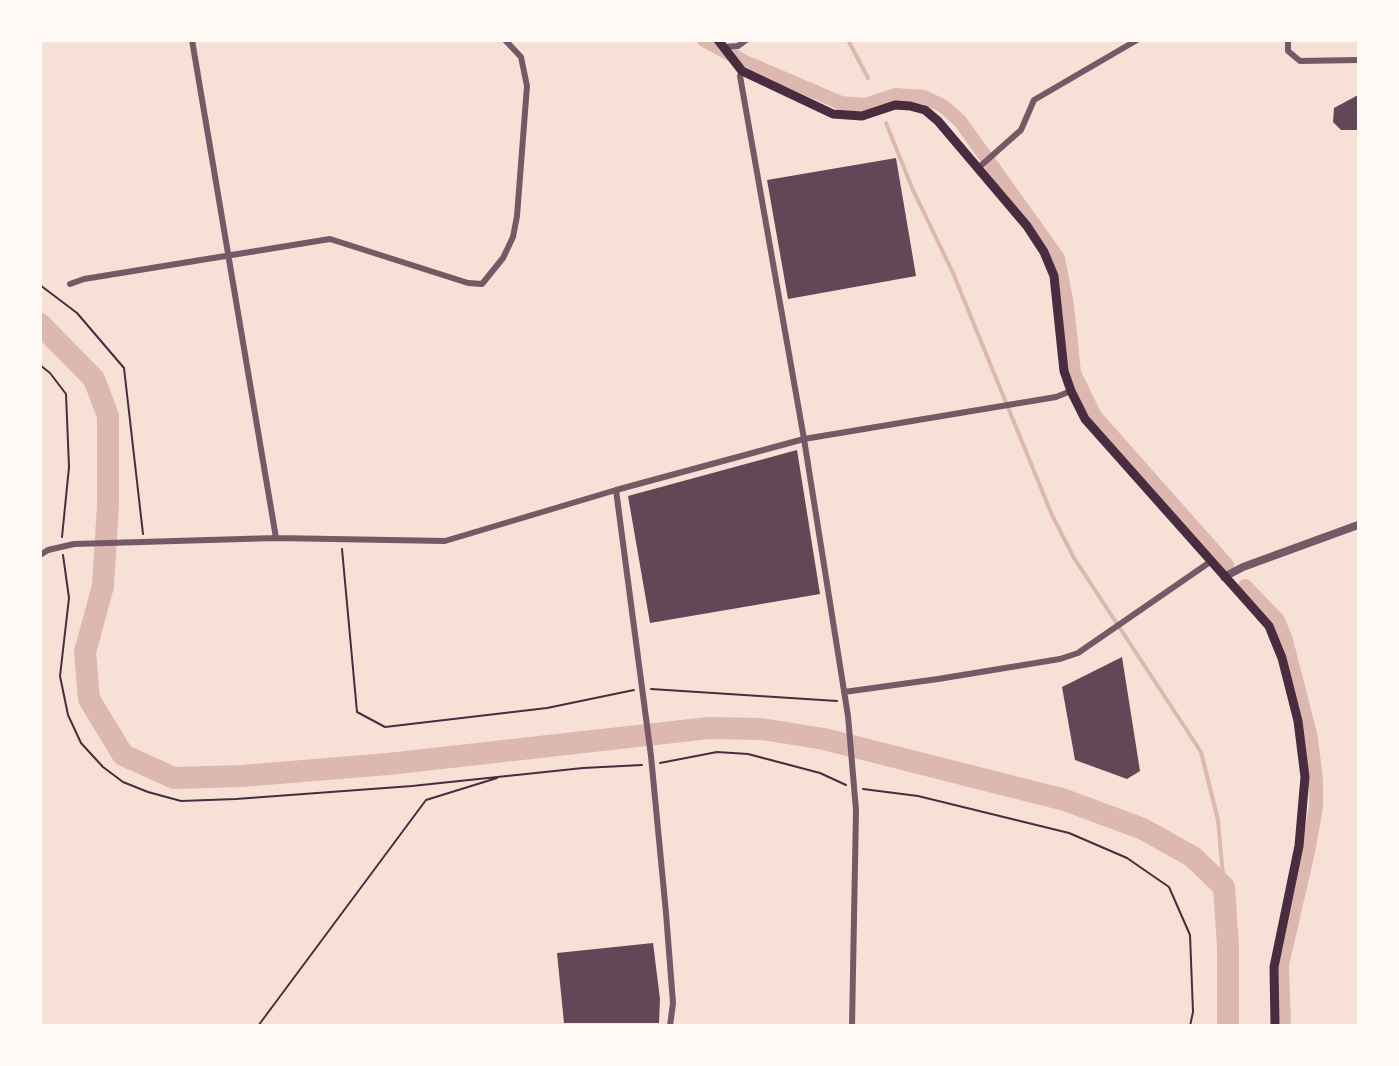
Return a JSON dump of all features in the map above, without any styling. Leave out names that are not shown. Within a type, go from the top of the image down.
[{"type":"main road","points":[[721,46],[742,71],[841,115],[862,117],[895,105],[925,110],[938,121],[980,167],[1027,226],[1051,268],[1058,303],[1064,371],[1085,418],[1210,562],[1259,613],[1276,640],[1302,743],[1304,798],[1299,846],[1274,967],[1275,1026]]},
{"type":"street","points":[[192,40],[276,538]]},
{"type":"street","points":[[70,284],[84,279],[330,239],[468,283],[482,284],[503,258],[513,237],[517,216],[527,86],[521,57],[505,40]]},
{"type":"street","points":[[721,46],[738,46],[746,40]]},
{"type":"street","points":[[980,167],[1021,130],[1034,100],[1137,40]]},
{"type":"street","points":[[1288,40],[1288,51],[1300,61],[1359,60]]},
{"type":"street","points":[[742,71],[740,76],[804,439],[848,716],[856,788],[852,1026]]},
{"type":"street","points":[[40,555],[74,544],[276,538],[445,542],[616,490],[804,439],[1056,397],[1071,391]]},
{"type":"street","points":[[616,490],[651,756],[673,1003],[670,1026]]},
{"type":"street","points":[[1224,577],[1243,567],[1359,525]]},
{"type":"street","points":[[844,692],[949,678],[1060,659],[1078,653],[1210,562]]},
{"type":"path","points":[[40,285],[77,313],[124,368],[141,543]]},
{"type":"path","points":[[40,365],[50,373],[66,394],[69,467],[62,547],[69,598],[60,676],[68,715],[81,743],[103,767],[123,782],[181,801],[401,787],[583,768],[650,765],[717,752],[748,754],[810,770],[856,788],[918,796],[1069,833],[1127,858],[1169,888],[1190,935],[1193,1012],[1190,1026]]},
{"type":"path","points":[[341,540],[357,712],[385,727],[547,708],[643,688],[846,703]]},
{"type":"path","points":[[258,1026],[426,800],[503,776]]},
{"type":"building","points":[[1358,95],[1358,130],[1341,130],[1333,122],[1334,108]]},
{"type":"building","points":[[896,158],[916,276],[788,299],[767,180]]},
{"type":"building","points":[[797,450],[820,594],[650,623],[628,496]]},
{"type":"building","points":[[1122,657],[1140,771],[1127,779],[1075,760],[1062,687]]},
{"type":"building","points":[[653,943],[660,999],[659,1023],[564,1023],[557,953]]},
{"type":"waterway","points":[[704,40],[745,62],[841,103],[865,105],[896,95],[924,97],[943,106],[960,121],[1058,258],[1067,305],[1074,373],[1095,416],[1227,565]]},
{"type":"waterway","points":[[848,40],[868,78]]},
{"type":"waterway","points":[[886,123],[913,190],[953,273],[1052,515],[1074,558],[1201,752],[1218,820],[1224,887]]},
{"type":"waterway","points":[[40,324],[94,379],[108,416],[108,505],[103,586],[85,652],[89,699],[123,755],[174,778],[242,776],[388,764],[709,728],[762,729],[824,739],[1065,800],[1143,829],[1193,857],[1224,887],[1228,946],[1228,1026]]},
{"type":"waterway","points":[[1245,586],[1278,620],[1286,640],[1311,738],[1316,780],[1316,807],[1308,852],[1282,965],[1284,1026]]}]
